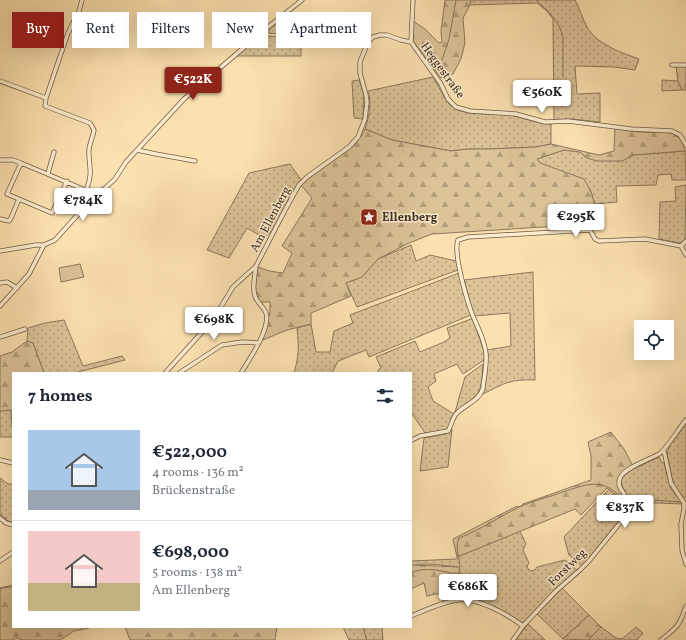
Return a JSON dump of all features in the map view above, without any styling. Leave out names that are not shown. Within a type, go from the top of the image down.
[{"type":"street","points":[[0,251],[44,245],[55,240],[82,210],[88,201],[91,172],[89,149],[94,130],[90,123],[45,106],[46,98],[68,33],[79,11],[82,0]]},
{"type":"street","points":[[0,160],[13,160],[48,173],[88,191],[98,192],[104,189],[115,178],[126,162],[184,99],[302,0]]},
{"type":"street","name":"Heggestraße","points":[[413,0],[411,42],[437,78],[452,104],[461,109],[516,114],[538,122],[568,121],[631,129],[672,131],[680,135],[686,145]]},
{"type":"street","name":"Am Ellenberg","points":[[166,372],[213,320],[233,287],[256,266],[299,185],[307,177],[349,147],[358,137],[365,119],[367,102],[360,73],[360,64],[361,57],[368,42],[373,37],[387,35],[411,42]]},
{"type":"street","points":[[672,65],[686,65]]},
{"type":"street","points":[[0,81],[46,98]]},
{"type":"street","points":[[137,150],[195,161]]},
{"type":"street","points":[[48,173],[54,152]]},
{"type":"street","points":[[21,163],[7,194],[52,213],[67,181]]},
{"type":"street","points":[[0,219],[8,221],[11,218],[19,199]]},
{"type":"street","points":[[412,440],[420,436],[448,432],[453,418],[457,413],[479,397],[484,388],[486,355],[483,341],[471,309],[457,256],[458,240],[468,237],[590,230],[595,239],[599,241],[645,239],[681,246],[686,255]]},
{"type":"street","points":[[681,246],[686,241]]},
{"type":"street","points":[[0,306],[29,274],[44,245]]},
{"type":"street","name":"Am Ellenberg","points":[[242,372],[259,343],[263,334],[266,320],[266,312],[256,299],[254,291],[256,266]]},
{"type":"street","points":[[0,283],[7,282],[17,288]]},
{"type":"street","points":[[0,337],[25,329]]},
{"type":"street","points":[[181,372],[222,345],[242,342],[259,343]]},
{"type":"street","name":"Forstweg","points":[[513,640],[523,626],[555,592],[580,570],[628,512],[629,505],[620,486],[619,480],[621,476],[631,468],[664,451],[686,420]]},
{"type":"street","points":[[664,451],[671,483],[684,503],[681,524],[682,550],[686,564]]},
{"type":"street","points":[[0,460],[12,463]]},
{"type":"street","points":[[0,518],[12,526]]},
{"type":"street","points":[[0,561],[12,553]]},
{"type":"street","points":[[412,616],[447,603],[466,600],[482,604],[512,618],[523,626]]},
{"type":"street","points":[[661,640],[678,626],[686,606]]},
{"type":"green space","points":[[445,0],[471,0],[463,18],[465,43],[461,59],[453,74],[441,78],[413,41],[413,21],[425,29],[439,43],[442,42],[441,31]]},
{"type":"green space","points":[[471,0],[575,0],[586,26],[598,40],[611,48],[639,59],[635,70],[614,67],[575,66],[577,94],[600,93],[600,122],[573,119],[554,120],[553,19],[547,11],[537,3],[470,5]]},
{"type":"green space","points":[[276,23],[276,34],[269,33],[268,28]]},
{"type":"green space","points":[[268,36],[276,37],[276,48],[301,48],[301,56],[237,56],[246,48],[268,48]]},
{"type":"green space","points":[[676,66],[686,66],[686,90],[682,90],[678,81]]},
{"type":"green space","points":[[433,77],[447,102],[460,111],[515,116],[551,124],[551,144],[536,147],[451,151],[392,140],[365,129],[370,110],[368,91]]},
{"type":"green space","points":[[359,80],[364,95],[363,119],[354,118],[352,81]]},
{"type":"green space","points":[[662,80],[678,81],[682,90],[662,91]]},
{"type":"green space","points":[[615,128],[638,132],[668,132],[678,137],[685,151],[633,155],[622,161],[597,161],[587,158],[580,152],[564,150],[537,159],[540,163],[584,179],[593,197],[595,228],[576,225],[432,234],[409,243],[378,259],[362,277],[346,283],[351,296],[311,313],[311,324],[287,330],[263,340],[270,312],[270,302],[260,302],[256,294],[258,267],[269,271],[283,273],[292,253],[282,246],[312,198],[301,185],[354,144],[365,129],[392,140],[451,151],[536,147],[551,144],[599,155],[614,151]]},
{"type":"green space","points":[[564,150],[580,152],[587,158],[622,161],[633,155],[685,151],[686,180],[672,180],[671,174],[658,175],[656,185],[616,186],[617,202],[595,204],[590,189],[540,163],[536,159]]},
{"type":"green space","points":[[290,164],[301,180],[291,195],[273,230],[264,238],[247,228],[229,258],[207,250],[249,173]]},
{"type":"green space","points":[[686,185],[685,240],[680,243],[659,239],[660,202],[676,201],[675,187]]},
{"type":"green space","points":[[411,245],[416,261],[430,255],[456,261],[459,268],[458,270],[357,307],[346,283],[362,277],[378,259]]},
{"type":"green space","points":[[80,264],[84,277],[61,282],[59,268]]},
{"type":"green space","points":[[533,272],[535,380],[508,382],[483,394],[488,354],[487,350],[511,346],[510,313],[474,316],[464,280]]},
{"type":"green space","points":[[459,273],[471,315],[369,357],[366,350],[338,361],[332,372],[294,372],[298,350],[297,328],[311,324],[316,352],[330,352],[334,331],[353,323],[350,315]]},
{"type":"green space","points":[[471,319],[473,320],[485,354],[484,360],[463,374],[457,364],[434,374],[436,381],[428,387],[433,401],[454,414],[449,427],[444,431],[425,433],[412,414],[412,372],[379,372],[378,370],[381,368],[376,357],[415,341],[420,352],[450,338],[447,328]]},
{"type":"green space","points":[[64,320],[83,366],[122,356],[125,360],[78,372],[44,372],[33,343],[27,341],[28,328]]},
{"type":"green space","points":[[27,341],[33,343],[44,372],[12,372],[12,422],[11,410],[0,411],[0,356],[12,352]]},
{"type":"green space","points":[[483,364],[480,389],[478,393],[455,412],[465,377]]},
{"type":"green space","points":[[11,410],[12,437],[0,437],[0,411]]},
{"type":"green space","points":[[686,424],[686,498],[684,498],[675,487],[667,454],[670,445]]},
{"type":"green space","points":[[452,429],[448,467],[420,471],[424,438],[446,434]]},
{"type":"green space","points":[[611,432],[624,449],[633,466],[619,477],[618,480],[627,504],[607,488],[581,515],[575,509],[457,557],[453,539],[517,506],[522,506],[523,504],[591,480],[591,456],[588,442]]},
{"type":"green space","points":[[659,457],[662,463],[664,462],[671,489],[683,504],[631,502],[622,486],[621,480],[627,472]]},
{"type":"green space","points":[[0,478],[8,484],[12,484],[12,523],[0,514]]},
{"type":"green space","points":[[609,489],[627,504],[627,507],[624,515],[582,566],[569,555],[564,537]]},
{"type":"green space","points":[[520,531],[526,544],[523,550],[529,563],[527,566],[528,569],[531,571],[535,570],[537,567],[565,560],[578,571],[554,591],[523,623],[485,603],[463,597],[458,567],[427,564],[412,566],[412,561],[457,559],[457,557]]},
{"type":"green space","points":[[412,566],[459,567],[463,597],[453,598],[443,602],[441,593],[427,596],[424,583],[412,589]]},
{"type":"green space","points":[[12,585],[12,628],[89,628],[74,631],[60,640],[23,640],[16,638],[13,640],[0,640],[0,588]]},
{"type":"green space","points":[[562,588],[589,615],[563,639],[537,614]]},
{"type":"green space","points":[[589,615],[601,627],[588,640],[563,639]]},
{"type":"green space","points":[[528,624],[545,640],[515,640]]},
{"type":"green space","points":[[601,627],[616,638],[622,639],[636,627],[643,633],[637,640],[588,640]]},
{"type":"green space","points":[[125,628],[277,628],[275,640],[130,640]]},
{"type":"green space","points":[[343,628],[382,628],[383,640],[349,640]]},
{"type":"waterway","points":[[442,60],[449,39],[456,0]]},
{"type":"waterway","points":[[536,0],[553,17],[559,26],[563,38],[563,77]]},
{"type":"waterway","points":[[412,573],[428,570],[458,575],[460,570],[457,547],[459,538],[519,507],[530,503],[578,487],[592,484],[602,485],[609,488],[625,500]]},
{"type":"waterway","points":[[632,500],[681,502]]},
{"type":"waterway","points":[[0,588],[12,587]]},
{"type":"waterway","points":[[363,628],[367,640]]},
{"type":"place","name":"Ellenberg","points":[[369,217]]}]
